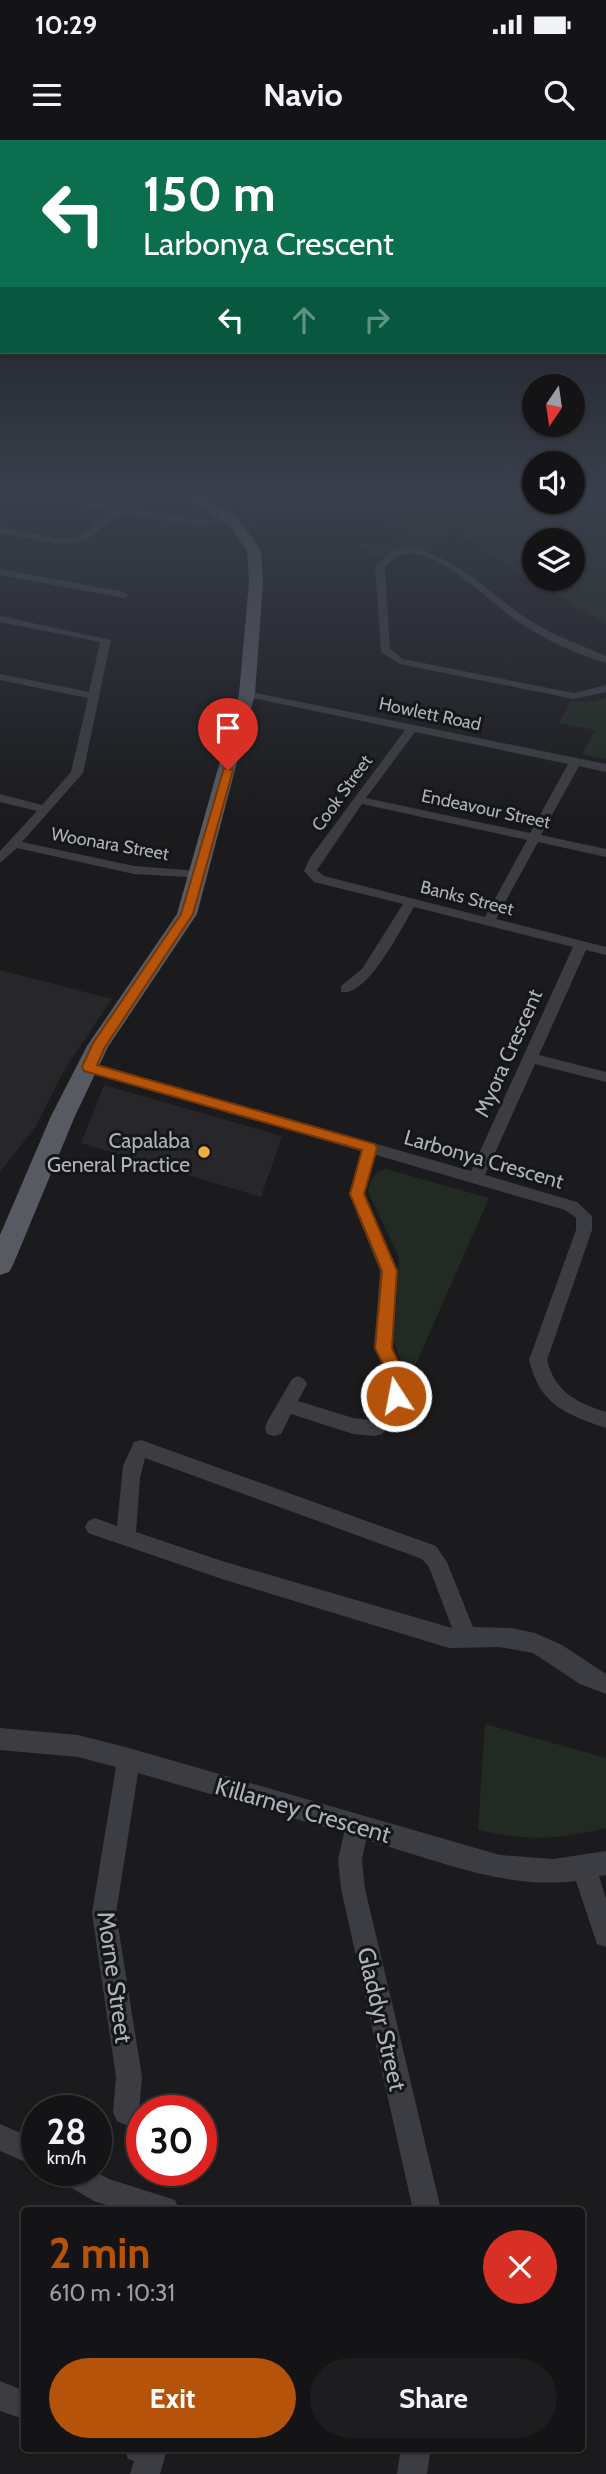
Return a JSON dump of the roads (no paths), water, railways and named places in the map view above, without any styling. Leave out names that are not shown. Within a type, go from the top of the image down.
[{"type":"main road","points":[[0,1265],[63,1116],[98,1046],[180,927],[199,875],[247,694],[254,601]]},
{"type":"street","points":[[382,601],[385,650],[388,656],[400,661],[574,696],[596,693],[606,688]]},
{"type":"street","points":[[497,601],[520,618],[606,660]]},
{"type":"street","points":[[0,620],[106,640],[77,773],[0,859]]},
{"type":"street","points":[[0,677],[94,696]]},
{"type":"street","name":"Howlett Road","points":[[247,694],[606,768]]},
{"type":"street","name":"Cook Street","points":[[319,879],[310,871],[314,861],[412,728]]},
{"type":"street","points":[[489,921],[575,762]]},
{"type":"street","points":[[0,798],[45,809]]},
{"type":"street","name":"Endeavour Street","points":[[358,800],[606,853]]},
{"type":"street","name":"Woonara Street","points":[[15,844],[134,870],[199,875]]},
{"type":"street","name":"Banks Street","points":[[319,879],[606,951]]},
{"type":"street","points":[[346,989],[367,972],[411,902]]},
{"type":"street","name":"Myora Crescent","points":[[474,1179],[581,944]]},
{"type":"street","points":[[528,1057],[606,1077]]},
{"type":"street","name":"Larbonya Crescent","points":[[89,1067],[571,1206],[584,1216],[584,1230],[538,1360],[541,1379],[551,1393],[572,1409],[606,1420]]},
{"type":"street","points":[[287,1405],[353,1426],[375,1428],[387,1415],[396,1396],[399,1380],[383,1348],[389,1271],[357,1194],[370,1148]]},
{"type":"street","points":[[274,1428],[298,1384]]},
{"type":"street","points":[[125,1537],[131,1495],[129,1479],[141,1448],[429,1552],[437,1562],[466,1637]]},
{"type":"street","points":[[95,1527],[338,1605],[449,1637],[480,1636],[542,1645],[578,1673],[606,1684]]},
{"type":"street","name":"Killarney Crescent","points":[[0,1739],[78,1746],[129,1759],[500,1867],[526,1872],[595,1865]]},
{"type":"street","name":"Morne Street","points":[[125,2112],[130,2077],[104,1913],[129,1759]]},
{"type":"street","name":"Gladdyr Street","points":[[357,1826],[350,1860],[351,1881],[425,2207]]},
{"type":"street","points":[[595,1865],[606,1936]]},
{"type":"street","points":[[0,2137],[21,2147]]},
{"type":"street","points":[[95,2186],[155,2207]]},
{"type":"street","points":[[0,2396],[21,2404]]},
{"type":"street","points":[[145,2474],[151,2453],[149,2452]]},
{"type":"street","points":[[412,2474],[415,2452]]},
{"type":"place","name":"Capalaba General Practice","points":[[204,1152]]}]
